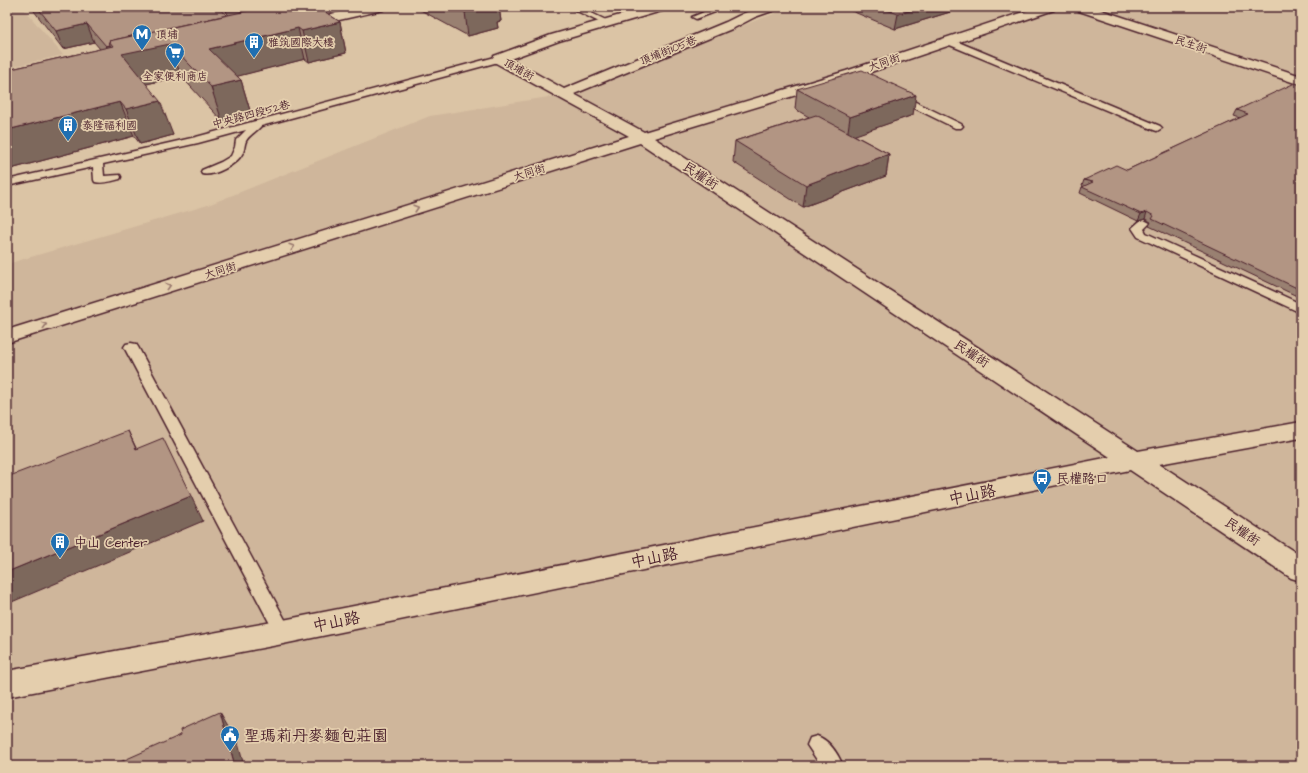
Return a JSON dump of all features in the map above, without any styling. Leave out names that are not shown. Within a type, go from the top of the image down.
[{"type":"street","points":[[339,7],[295,22],[379,7]]},
{"type":"street","name":"頂埔街","points":[[499,59],[555,38],[661,7]]},
{"type":"street","name":"頂埔街105巷","points":[[565,93],[730,25],[751,14],[771,7]]},
{"type":"street","name":"大同街","points":[[7,337],[642,137],[858,77],[948,41],[1050,7]]},
{"type":"street","name":"民生街","points":[[1080,7],[1301,81]]},
{"type":"street","name":"頂埔街","points":[[499,59],[565,93],[642,137]]},
{"type":"street","name":"民權街","points":[[642,137],[1136,460],[1301,570]]},
{"type":"street","name":"中山路","points":[[7,684],[283,632],[1136,460],[1301,430]]},
{"type":"lane","points":[[573,7],[606,22]]},
{"type":"lane","points":[[696,17],[711,12],[698,7]]},
{"type":"lane","points":[[948,41],[1157,128]]},
{"type":"lane","name":"中央路四段52巷","points":[[7,184],[198,140],[499,59]]},
{"type":"lane","points":[[886,91],[958,126]]},
{"type":"lane","points":[[206,172],[229,163],[241,150],[242,140],[245,135],[258,124]]},
{"type":"lane","points":[[98,163],[99,180],[116,177]]},
{"type":"lane","points":[[1144,223],[1138,228],[1142,234],[1301,309]]},
{"type":"lane","points":[[131,347],[283,632]]},
{"type":"lane","points":[[817,745],[832,766]]},
{"type":"shaded area","points":[[7,7],[22,7],[63,55],[7,68]]},
{"type":"shaded area","points":[[794,7],[1301,7],[1301,766],[7,766],[7,264],[208,205],[430,116],[580,92],[757,20]]},
{"type":"building","points":[[37,7],[217,7],[227,15],[109,41],[110,45],[106,46],[87,24],[56,31]]},
{"type":"building","points":[[236,7],[265,7],[242,12]]},
{"type":"building","points":[[265,7],[318,7],[340,22],[302,31],[298,28],[209,49],[241,80],[211,87],[170,44],[122,54],[160,101],[126,109],[120,102],[7,130],[7,70],[113,46],[109,41]]},
{"type":"building","points":[[455,7],[485,7],[465,12]]},
{"type":"building","points":[[879,7],[923,7],[898,14]]},
{"type":"building","points":[[862,70],[916,95],[850,117],[797,89]]},
{"type":"building","points":[[1295,83],[1301,85],[1301,290],[1152,219],[1154,216],[1147,212],[1141,214],[1082,187],[1093,182],[1084,180],[1116,165],[1127,170],[1248,114],[1237,110]]},
{"type":"building","points":[[816,115],[889,154],[806,185],[735,141]]},
{"type":"building","name":"中山 Center","points":[[128,431],[136,449],[163,438],[191,496],[7,572],[7,477]]},
{"type":"building","points":[[220,712],[235,766],[111,766],[181,735],[180,730]]},
{"type":"place","name":"頂埔","points":[[142,51]]},
{"type":"place","name":"雅筑國際大樓","points":[[254,59]]},
{"type":"place","name":"全家便利商店","points":[[175,69]]},
{"type":"place","name":"泰隆福利國","points":[[68,142]]},
{"type":"place","name":"民權路口","points":[[1042,495]]},
{"type":"place","name":"中山 Center","points":[[60,559]]},
{"type":"place","name":"聖瑪莉丹麥麵包莊園","points":[[230,752]]}]
